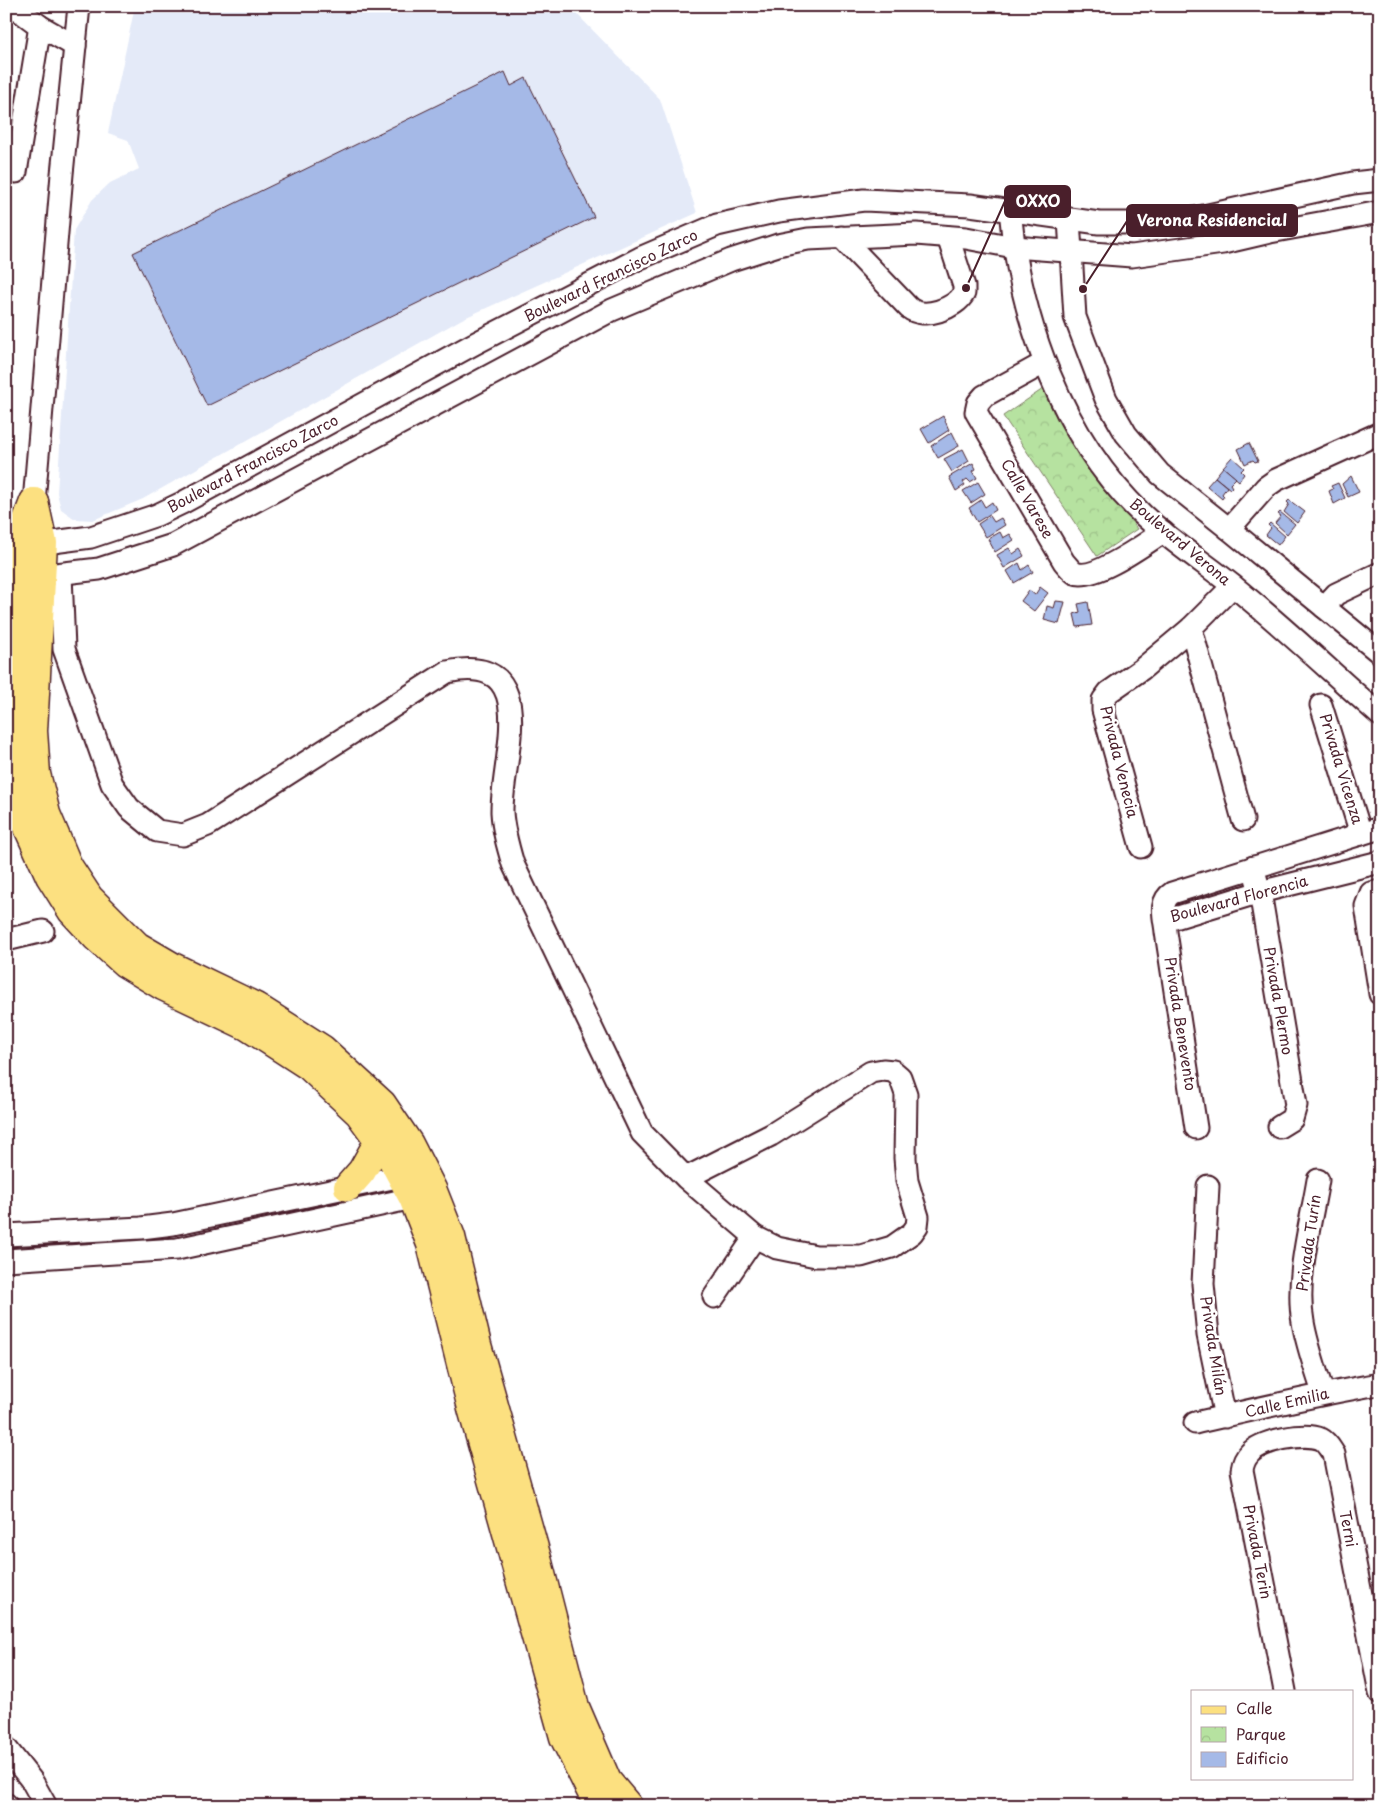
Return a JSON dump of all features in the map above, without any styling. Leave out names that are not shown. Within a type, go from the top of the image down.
[{"type":"main road","points":[[34,502],[24,545],[31,575],[33,731],[36,774],[46,814],[68,866],[84,890],[111,922],[138,946],[173,967],[256,1007],[322,1049],[382,1104],[409,1144],[417,1183]]},
{"type":"main road","points":[[31,575],[10,740],[15,778],[25,821],[50,876],[72,911],[124,963],[163,986],[247,1026],[309,1066],[348,1102],[417,1183],[451,1237],[538,1602],[564,1737],[591,1792],[602,1806]]},
{"type":"main road","points":[[348,1187],[362,1171],[380,1139]]},
{"type":"main road","points":[[538,1602],[575,1707],[607,1781],[628,1806]]},
{"type":"street","points":[[13,6],[40,26],[75,46]]},
{"type":"street","points":[[34,502],[62,174],[79,6]]},
{"type":"street","points":[[16,172],[40,26]]},
{"type":"street","name":"Boulevard Francisco Zarco","points":[[24,545],[91,537],[157,515],[474,344],[640,258],[717,225],[779,211],[864,200],[970,205],[1099,223],[1172,223],[1353,183],[1380,180]]},
{"type":"street","name":"Boulevard Verona","points":[[1010,210],[1014,246],[1030,318],[1044,363],[1096,459],[1116,487],[1163,532],[1233,586],[1380,715]]},
{"type":"street","name":"Boulevard Francisco Zarco","points":[[31,575],[99,569],[173,545],[612,310],[731,260],[778,246],[808,239],[916,234],[1071,252],[1132,256],[1175,252],[1380,212]]},
{"type":"street","points":[[1069,219],[1075,317],[1106,399],[1126,434],[1160,474],[1229,528],[1380,653]]},
{"type":"street","points":[[841,237],[914,312],[927,314],[953,304],[960,299],[964,286],[948,237]]},
{"type":"street","name":"Calle Varese","points":[[1044,363],[984,396],[978,403],[976,412],[1064,562],[1075,573],[1086,574],[1099,570],[1163,532]]},
{"type":"street","points":[[1229,528],[1266,487],[1276,480],[1380,433]]},
{"type":"street","points":[[1324,607],[1336,594],[1380,573]]},
{"type":"street","points":[[31,575],[64,649],[112,784],[129,808],[157,831],[183,835],[208,825],[447,672],[468,667],[486,672],[501,682],[509,704],[511,732],[502,813],[506,838],[514,864],[642,1133],[686,1178],[756,1237],[776,1248],[816,1256],[861,1256],[892,1247],[912,1234],[918,1226],[918,1217],[907,1180],[905,1158],[906,1094],[900,1077],[892,1071],[871,1072],[784,1127],[686,1178]]},
{"type":"street","name":"Privada Venecia","points":[[1141,847],[1107,724],[1103,700],[1109,692],[1142,669],[1191,628],[1233,586]]},
{"type":"street","points":[[1191,628],[1243,820]]},
{"type":"street","name":"Privada Vicenza","points":[[1321,705],[1370,831]]},
{"type":"street","name":"Boulevard Florencia","points":[[1370,831],[1172,893],[1167,896],[1163,904],[1165,921],[1260,892],[1380,862]]},
{"type":"street","name":"Privada Plermo","points":[[1253,868],[1260,892],[1296,1105],[1292,1119],[1279,1127]]},
{"type":"street","points":[[1380,891],[1371,893],[1366,906],[1380,994]]},
{"type":"street","name":"Privada Benevento","points":[[1165,921],[1196,1128]]},
{"type":"street","points":[[6,940],[43,932]]},
{"type":"street","name":"Privada Turín","points":[[1318,1180],[1303,1277],[1301,1303],[1303,1323],[1323,1393]]},
{"type":"street","points":[[6,1235],[141,1228],[200,1219],[348,1187],[417,1183]]},
{"type":"street","points":[[6,1260],[177,1248],[417,1183]]},
{"type":"street","name":"Privada Milán","points":[[1208,1186],[1204,1300],[1208,1335],[1225,1416]]},
{"type":"street","points":[[714,1297],[756,1237]]},
{"type":"street","name":"Calle Emilia","points":[[1195,1423],[1277,1406],[1323,1393],[1380,1384]]},
{"type":"street","points":[[1277,1406],[1284,1438]]},
{"type":"street","name":"Terni","points":[[1284,1438],[1313,1436],[1323,1440],[1334,1454],[1380,1693]]},
{"type":"street","name":"Privada Terin","points":[[1284,1438],[1258,1447],[1250,1453],[1243,1461],[1242,1470],[1284,1690]]},
{"type":"street","points":[[6,1748],[32,1780],[46,1806]]},
{"type":"shaded area","points":[[135,6],[569,6],[660,99],[697,213],[462,319],[143,499],[93,520],[75,519],[61,509],[57,493],[74,230],[92,200],[110,183],[139,169],[128,140],[108,133]]},
{"type":"green space","points":[[1043,389],[1137,529],[1097,556],[1003,416]]},
{"type":"building","points":[[505,72],[511,86],[526,78],[594,217],[207,406],[133,253]]},
{"type":"building","points":[[943,416],[949,430],[929,443],[921,429]]},
{"type":"building","points":[[952,432],[959,446],[938,458],[931,446]]},
{"type":"building","points":[[1249,443],[1258,461],[1255,462],[1253,460],[1245,464],[1238,449]]},
{"type":"building","points":[[963,449],[969,461],[952,472],[944,459]]},
{"type":"building","points":[[1232,457],[1244,468],[1241,471],[1244,474],[1239,481],[1223,467]]},
{"type":"building","points":[[973,463],[976,469],[973,471],[977,478],[970,482],[967,479],[963,482],[965,485],[956,491],[949,477]]},
{"type":"building","points":[[1223,467],[1236,478],[1230,484],[1232,487],[1230,489],[1215,477]]},
{"type":"building","points":[[1351,476],[1359,492],[1348,497],[1342,484]]},
{"type":"building","points":[[1215,477],[1227,487],[1222,494],[1224,496],[1222,499],[1207,486]]},
{"type":"building","points":[[978,482],[985,494],[971,503],[963,491]]},
{"type":"building","points":[[1338,483],[1345,498],[1334,504],[1329,491],[1333,489],[1331,486]]},
{"type":"building","points":[[981,500],[985,507],[992,502],[996,510],[977,522],[969,508]]},
{"type":"building","points":[[1289,500],[1305,512],[1297,523],[1284,512],[1289,504],[1287,502]]},
{"type":"building","points":[[1280,512],[1295,524],[1287,534],[1275,523],[1281,516],[1278,514]]},
{"type":"building","points":[[990,516],[994,522],[1001,518],[1005,525],[986,537],[978,524]]},
{"type":"building","points":[[1270,523],[1285,536],[1278,545],[1266,535],[1271,528],[1268,525]]},
{"type":"building","points":[[1000,532],[1003,538],[1010,534],[1014,540],[995,552],[988,539]]},
{"type":"building","points":[[1009,548],[1013,554],[1020,549],[1024,556],[1004,568],[997,555]]},
{"type":"building","points":[[1019,563],[1022,570],[1029,565],[1033,572],[1014,583],[1007,571]]},
{"type":"building","points":[[1040,587],[1048,593],[1034,611],[1021,601],[1029,590],[1035,595]]},
{"type":"building","points":[[1056,601],[1065,602],[1059,624],[1044,620],[1047,606],[1054,608]]},
{"type":"building","points":[[1088,602],[1092,625],[1077,627],[1074,614],[1080,612],[1078,604]]},
{"type":"place","name":"OXXO","points":[[966,288]]},
{"type":"place","name":"Verona Residencial","points":[[1083,289]]}]
